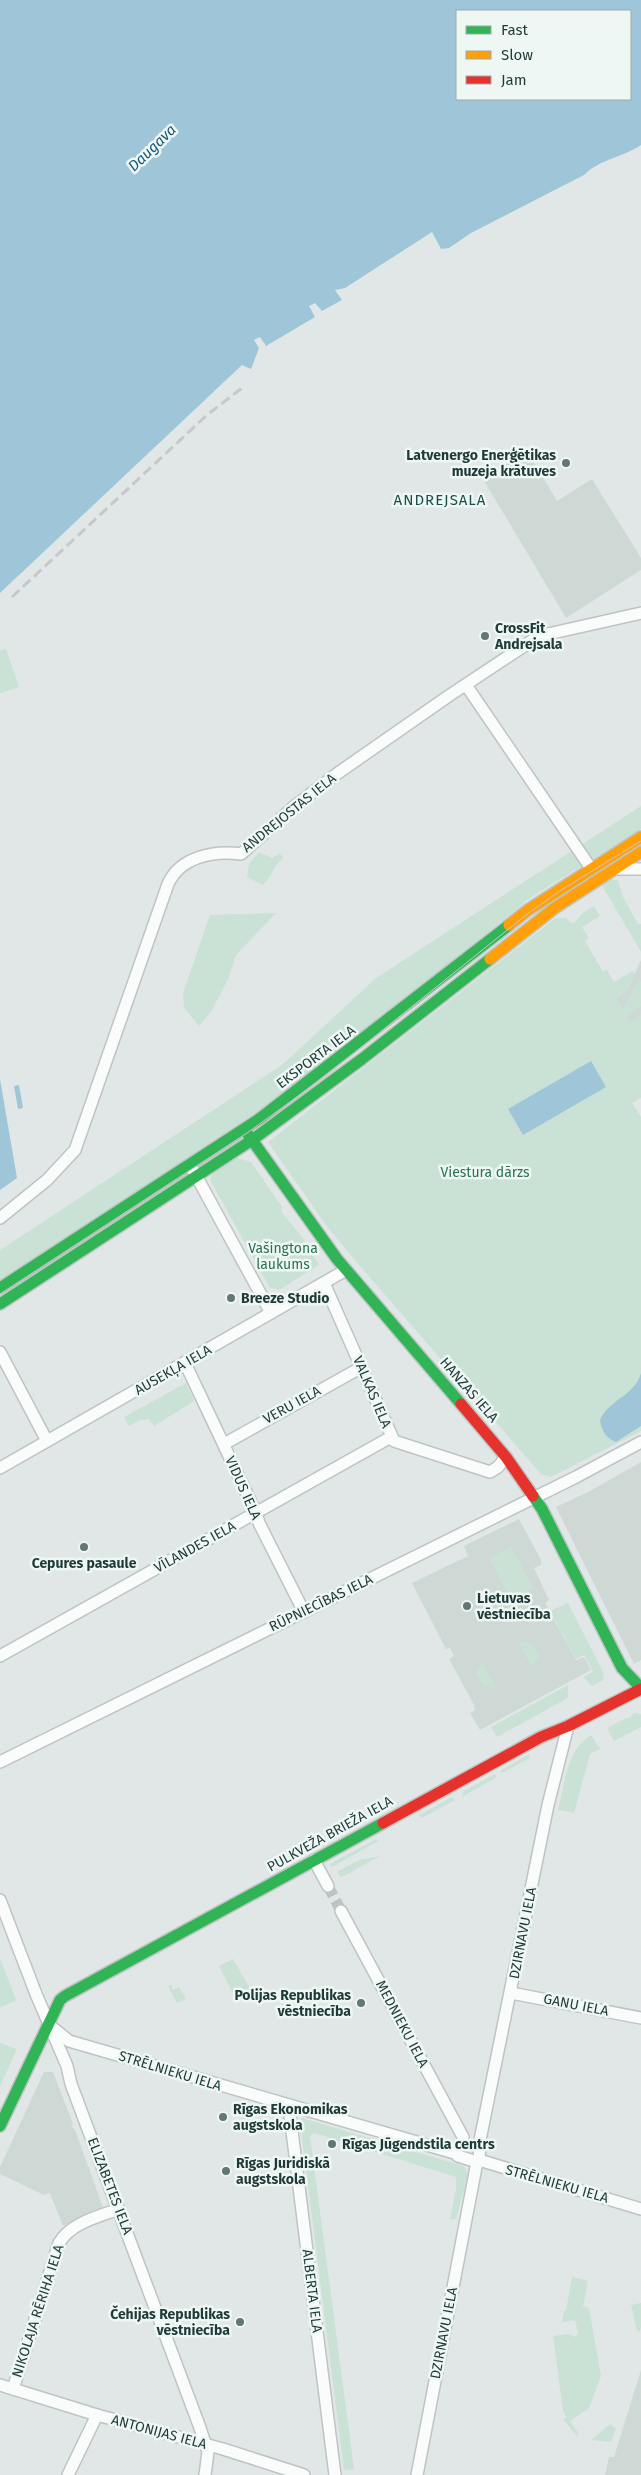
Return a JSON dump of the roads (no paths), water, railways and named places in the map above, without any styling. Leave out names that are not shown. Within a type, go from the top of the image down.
[{"type":"main road","name":"EKSPORTA IELA","points":[[0,1288],[244,1129],[321,1073],[528,910],[641,836]]},
{"type":"main road","name":"EKSPORTA IELA","points":[[0,1304],[252,1140],[354,1065],[542,918],[638,855]]},
{"type":"main road","name":"HANZAS IELA","points":[[244,1129],[346,1270],[506,1457],[536,1497],[622,1668],[641,1689]]},
{"type":"main road","name":"PULKVEŽA BRIEŽA IELA","points":[[0,2126],[60,2000],[65,1996],[541,1737],[568,1726],[641,1689]]},
{"type":"street","name":"ANDREJOSTAS IELA","points":[[0,1218],[47,1180],[76,1150],[172,876],[191,861],[211,853],[241,854],[269,828],[324,784],[539,636],[641,613]]},
{"type":"street","points":[[466,685],[588,864]]},
{"type":"street","points":[[602,860],[607,868],[641,868],[638,855],[627,845]]},
{"type":"street","points":[[190,1164],[271,1313]]},
{"type":"street","name":"AUSEKĻA IELA","points":[[0,1468],[346,1270]]},
{"type":"street","name":"VALKAS IELA","points":[[324,1283],[391,1437],[400,1445],[490,1472],[498,1467],[506,1457]]},
{"type":"street","points":[[0,1352],[48,1441]]},
{"type":"street","name":"VIDUS IELA","points":[[185,1363],[259,1523],[304,1612]]},
{"type":"street","name":"VERU IELA","points":[[224,1444],[362,1367]]},
{"type":"street","name":"VĪLANDES IELA","points":[[0,1656],[391,1437]]},
{"type":"street","name":"RŪPNIECĪBAS IELA","points":[[0,1762],[536,1497],[641,1442]]},
{"type":"street","name":"DZIRNAVU IELA","points":[[417,2475],[478,2161],[480,2140],[548,1804],[568,1726]]},
{"type":"street","points":[[314,1860],[328,1886]]},
{"type":"street","name":"ELIZABETES IELA","points":[[0,1900],[48,2024],[67,2066],[71,2084],[206,2444],[208,2452],[205,2475]]},
{"type":"street","name":"MEDNIEKU IELA","points":[[342,1911],[463,2137]]},
{"type":"street","name":"GANU IELA","points":[[511,1993],[641,2018]]},
{"type":"street","name":"STRĒLNIEKU IELA","points":[[48,2024],[64,2039],[69,2041],[641,2209]]},
{"type":"street","name":"ALBERTA IELA","points":[[291,2106],[290,2115],[296,2172],[336,2475]]},
{"type":"street","points":[[458,2154],[463,2137],[480,2140]]},
{"type":"street","name":"NIKOLAJA RĒRIHA IELA","points":[[13,2389],[59,2243],[65,2232],[72,2227],[119,2210]]},
{"type":"street","name":"ANTONIJAS IELA","points":[[0,2385],[97,2415],[206,2444],[304,2475]]},
{"type":"street","points":[[68,2475],[97,2415]]},
{"type":"water","name":"Daugava","points":[[0,0],[641,0],[641,145],[597,165],[584,175],[471,233],[449,248],[441,249],[432,232],[345,288],[335,290],[342,300],[322,311],[315,303],[309,306],[315,317],[266,346],[260,337],[254,340],[259,348],[251,369],[242,365],[0,593]]},
{"type":"water","points":[[591,1061],[606,1087],[523,1135],[508,1109]]},
{"type":"water","points":[[0,1079],[17,1178],[0,1190]]},
{"type":"water","points":[[19,1085],[23,1108],[18,1109],[14,1086]]},
{"type":"water","points":[[641,1373],[641,1426],[616,1442],[609,1439],[600,1420],[609,1407],[633,1387]]},
{"type":"tunnel","points":[[328,1886],[341,1911]]},
{"type":"tram line","points":[[0,1294],[247,1133],[323,1078],[526,915],[561,890],[641,841]]},
{"type":"railway","points":[[12,597],[207,415],[242,388]]},
{"type":"place","name":"Latvenergo Enerģētikas muzeja krātuves","points":[[566,463]]},
{"type":"place","name":"CrossFit Andrejsala","points":[[485,636]]},
{"type":"place","name":"Breeze Studio","points":[[231,1298]]},
{"type":"place","name":"Cepures pasaule","points":[[84,1547]]},
{"type":"place","name":"Lietuvas vēstniecība","points":[[467,1606]]},
{"type":"place","name":"Polijas Republikas vēstniecība","points":[[361,2003]]},
{"type":"place","name":"Rīgas Ekonomikas augstskola","points":[[223,2117]]},
{"type":"place","name":"Rīgas Jūgendstila centrs","points":[[332,2144]]},
{"type":"place","name":"Rīgas Juridiskā augstskola","points":[[226,2171]]},
{"type":"place","name":"Čehijas Republikas vēstniecība","points":[[240,2322]]},
{"type":"district","name":"ANDREJSALA","points":[[440,500]]},
{"type":"park label","name":"Viestura dārzs","points":[[485,1172]]},
{"type":"park label","name":"Vašingtona laukums","points":[[283,1256]]}]
